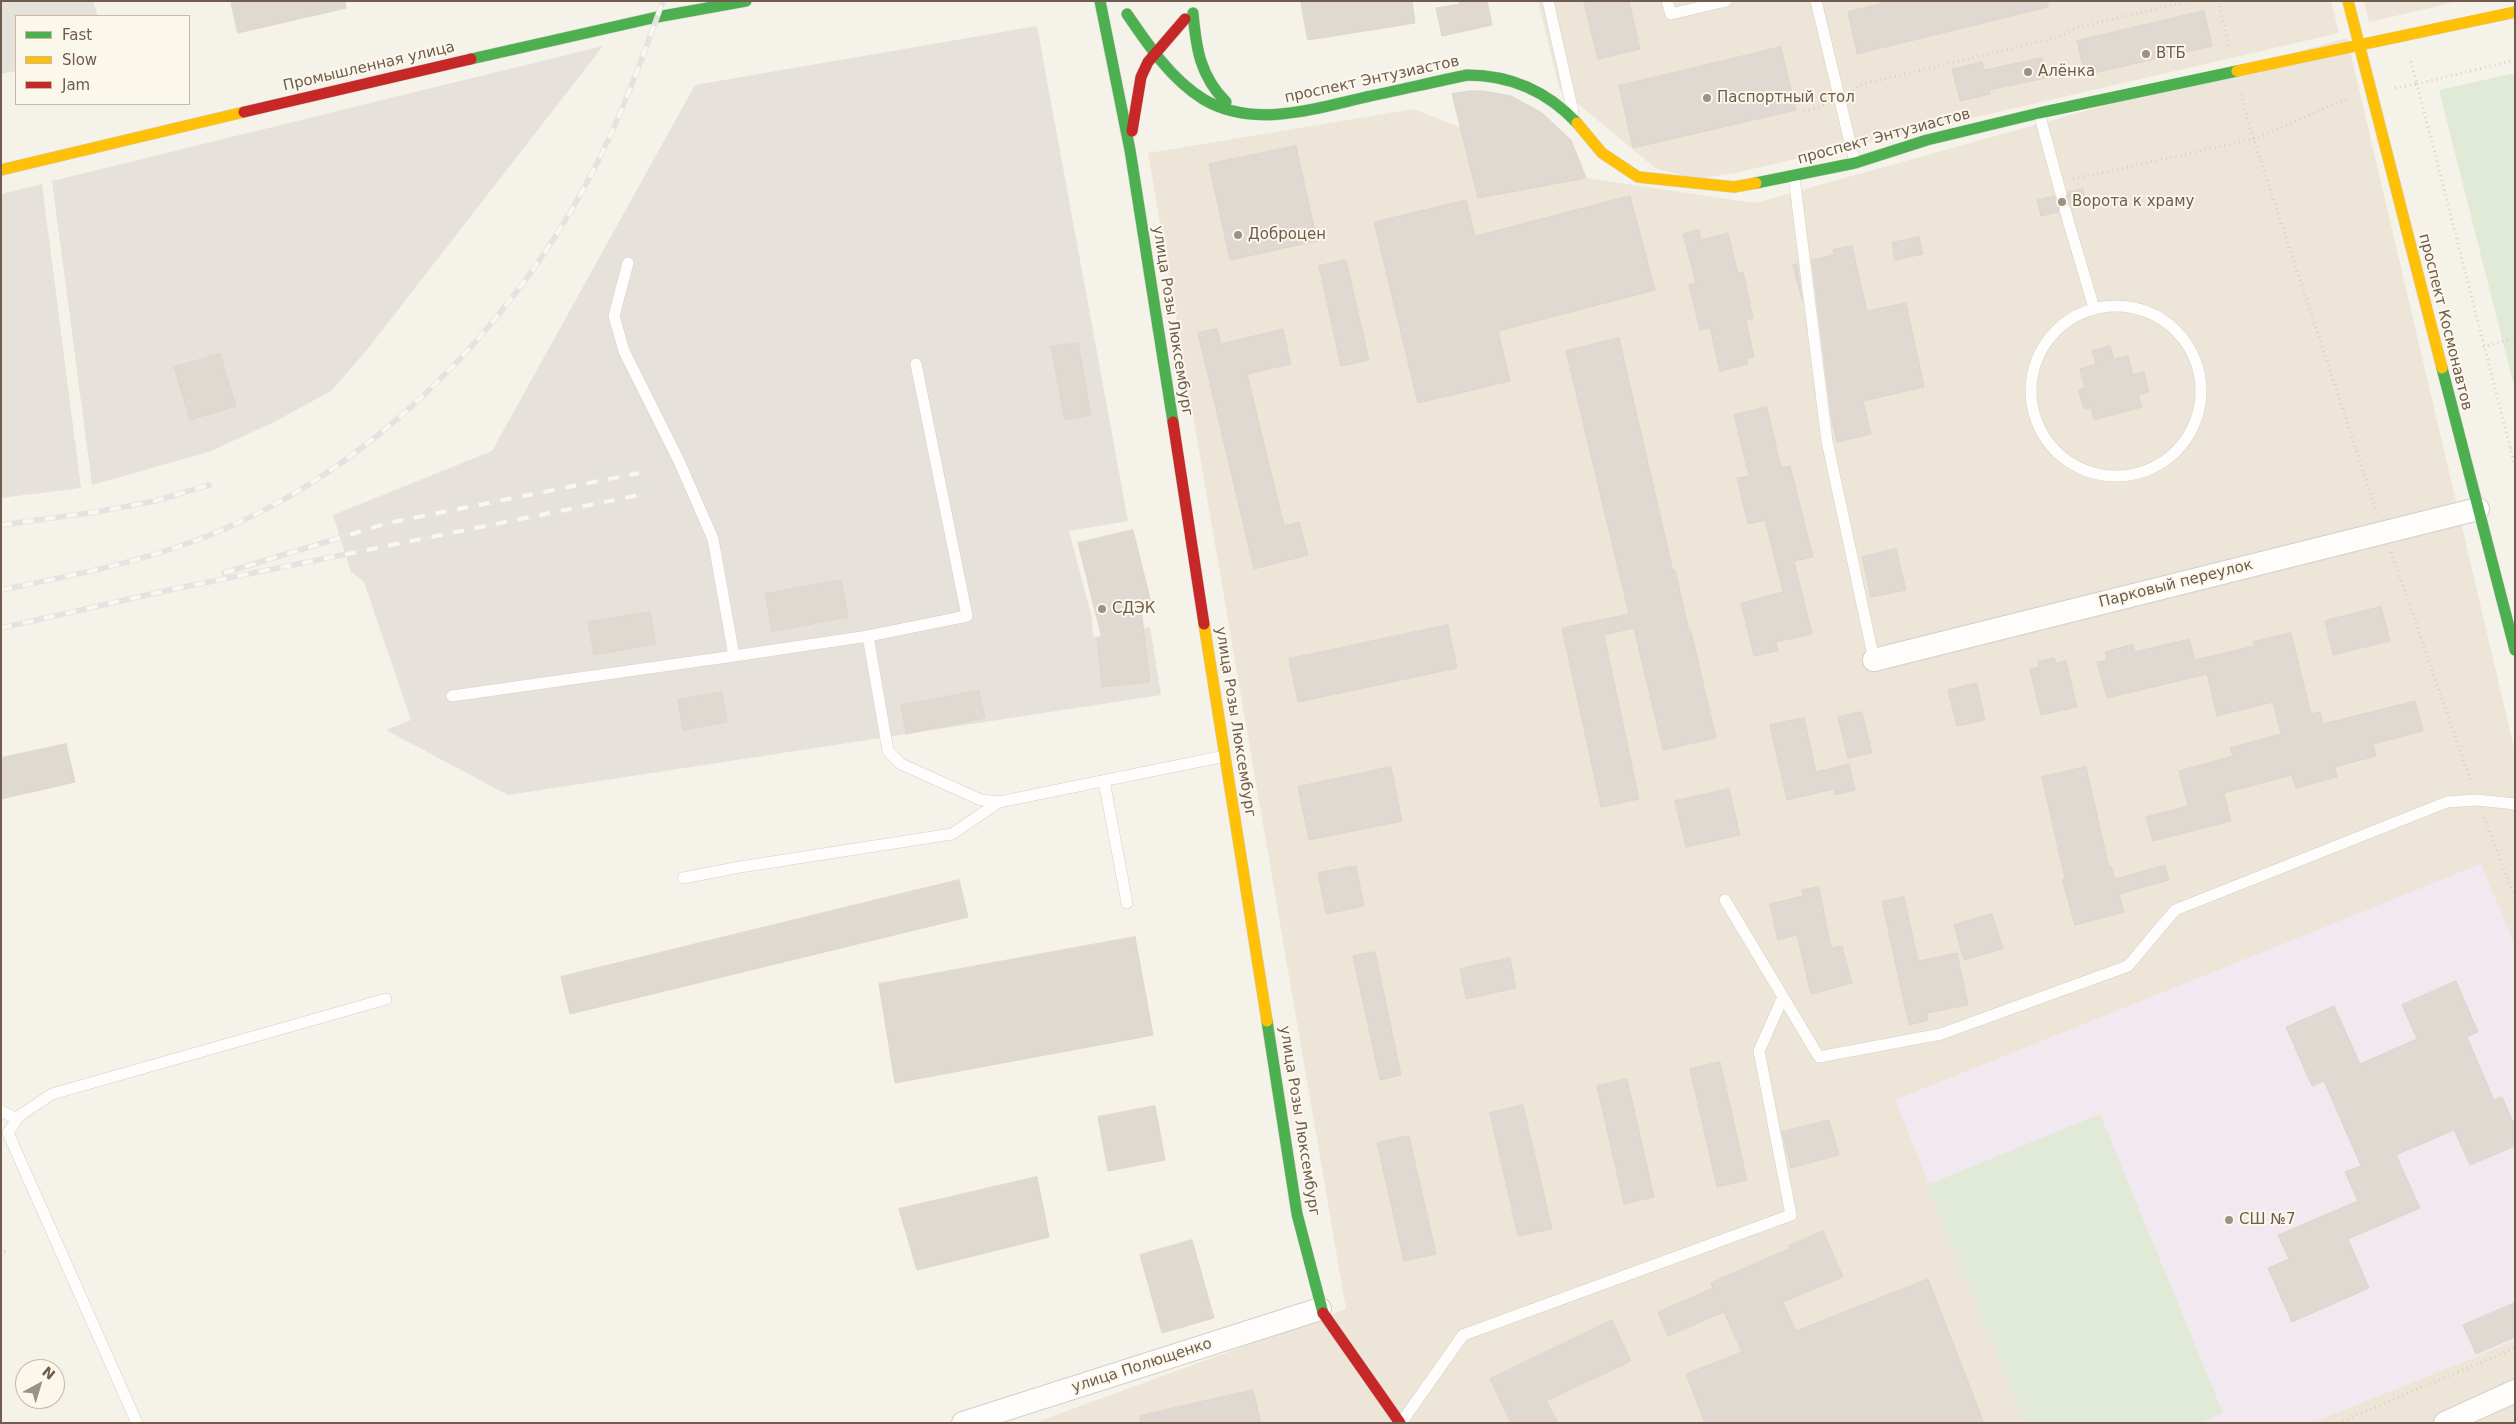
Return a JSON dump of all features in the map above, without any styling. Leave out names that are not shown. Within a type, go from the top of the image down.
[{"type":"main road","name":"Промышленная улица","points":[[1,170],[551,41],[657,17],[746,1]]},
{"type":"main road","name":"проспект Космонавтов","points":[[2348,1],[2515,650]]},
{"type":"main road","name":"проспект Энтузиастов","points":[[1118,2],[1155,52],[1198,96],[1217,106],[1239,112],[1281,114],[1467,75],[1485,75],[1518,82],[1533,88],[1549,98],[1575,121],[1602,153],[1638,178],[1734,187],[1794,177],[1855,163],[1927,140],[2039,112],[2515,12]]},
{"type":"main road","name":"улица Розы Люксембург","points":[[1100,3],[1130,150],[1297,1214],[1320,1310],[1401,1423]]},
{"type":"main road","points":[[1130,150],[1142,77],[1155,52],[1200,3]]},
{"type":"main road","points":[[1126,14],[1137,22],[1149,26]]},
{"type":"main road","points":[[1162,27],[1174,25],[1189,16]]},
{"type":"main road","points":[[1189,16],[1205,79],[1212,89],[1239,112]]},
{"type":"street","name":"Парковый переулок","points":[[1874,660],[2478,509]]},
{"type":"street","name":"улица Полющенко","points":[[963,1423],[1320,1310]]},
{"type":"street","points":[[2446,1423],[2515,1392]]},
{"type":"lane","points":[[1548,1],[1575,121]]},
{"type":"lane","points":[[1667,1],[1671,14],[1726,1]]},
{"type":"lane","points":[[1816,1],[1855,163]]},
{"type":"lane","points":[[2494,1],[2498,16]]},
{"type":"lane","points":[[2039,112],[2061,194]]},
{"type":"lane","points":[[1794,177],[1827,441],[1874,660]]},
{"type":"lane","points":[[2065,210],[2094,308]]},
{"type":"lane","points":[[628,263],[614,316],[624,351],[679,461],[713,539],[734,656]]},
{"type":"lane","points":[[2123,307],[2153,316],[2176,331],[2195,356],[2202,376],[2202,397],[2197,417],[2186,438],[2172,454],[2154,468],[2131,474],[2110,476],[2086,471],[2067,461],[2050,447],[2036,426],[2030,402],[2031,378],[2038,353],[2057,330],[2076,316],[2094,308],[2123,307]]},
{"type":"lane","points":[[452,696],[868,636],[967,616],[916,364]]},
{"type":"lane","points":[[868,636],[888,751],[901,764],[981,800],[999,802],[1225,756]]},
{"type":"lane","points":[[1104,781],[1127,903]]},
{"type":"lane","points":[[1725,900],[1819,1057],[1941,1034],[2128,966],[2175,910],[2448,802],[2477,800],[2515,804]]},
{"type":"lane","points":[[684,878],[952,834],[999,802]]},
{"type":"lane","points":[[1401,1423],[1464,1335],[1791,1216],[1759,1051],[1783,997]]},
{"type":"lane","points":[[137,1423],[8,1133],[17,1119],[52,1094],[386,999]]},
{"type":"lane","points":[[1,1111],[17,1119]]},
{"type":"path","points":[[1804,112],[1840,100],[1862,84],[2060,37],[2076,28],[2189,1]]},
{"type":"path","points":[[2218,1],[2254,139],[2384,533],[2477,800],[2515,898]]},
{"type":"path","points":[[2409,55],[2515,466]]},
{"type":"path","points":[[2392,88],[2417,84],[2515,60]]},
{"type":"path","points":[[2058,182],[2254,139],[2352,97]]},
{"type":"path","points":[[2483,347],[2509,340],[2515,343]]},
{"type":"path","points":[[2510,448],[2515,447]]},
{"type":"path","points":[[2338,1423],[2515,1348]]},
{"type":"shaded area","points":[[1,1],[93,1],[98,15],[15,15],[15,71],[1,74]]},
{"type":"shaded area","points":[[1538,1],[2331,1],[2339,33],[1735,173],[1695,179],[1655,168],[1559,88]]},
{"type":"shaded area","points":[[2364,1],[2460,1],[2369,22]]},
{"type":"shaded area","points":[[1037,26],[1128,521],[1069,531],[1092,618],[1093,637],[1150,627],[1161,695],[508,795],[386,730],[411,720],[364,582],[351,572],[333,515],[492,451],[695,85]]},
{"type":"shaded area","points":[[2347,38],[2515,752],[2515,1423],[1034,1423],[1346,1309],[1148,153],[1414,109],[1586,178],[1755,203]]},
{"type":"shaded area","points":[[603,46],[366,351],[331,391],[274,422],[211,451],[92,485],[52,181]]},
{"type":"shaded area","points":[[42,184],[81,488],[1,498],[1,194]]},
{"type":"shaded area","name":"СШ №7","points":[[2481,864],[2515,945],[2515,1341],[2312,1423],[2026,1423],[1895,1100]]},
{"type":"green space","points":[[2515,73],[2515,390],[2439,90]]},
{"type":"green space","points":[[2100,1114],[2223,1413],[2200,1423],[2025,1423],[1927,1185]]},
{"type":"building","points":[[231,1],[345,1],[346,8],[238,33]]},
{"type":"building","points":[[1301,1],[1412,1],[1415,23],[1308,40]]},
{"type":"building","points":[[1459,1],[1487,1],[1492,25],[1442,36],[1436,8],[1460,4]]},
{"type":"building","points":[[1584,1],[1629,1],[1640,49],[1598,59]]},
{"type":"building","points":[[1892,1],[2048,1],[2048,7],[1857,54],[1848,12]]},
{"type":"building","points":[[2204,11],[2212,46],[2085,75],[2077,41]]},
{"type":"building","name":"Паспортный стол","points":[[1781,47],[1796,110],[1633,148],[1619,86]]},
{"type":"building","points":[[2042,58],[2046,78],[1989,90],[1990,94],[1960,101],[1952,69],[1982,62],[1984,70]]},
{"type":"building","points":[[1483,91],[1511,96],[1542,113],[1571,140],[1586,178],[1478,198],[1452,94]]},
{"type":"building","points":[[1296,146],[1317,241],[1230,260],[1209,164]]},
{"type":"building","name":"Ворота к храму","points":[[2083,189],[2086,205],[2072,208],[2070,204],[2063,203],[2059,205],[2058,212],[2041,216],[2037,200],[2054,196],[2056,200],[2062,201],[2067,199],[2068,192]]},
{"type":"building","points":[[1630,196],[1655,290],[1498,331],[1510,381],[1418,403],[1374,222],[1466,200],[1475,236]]},
{"type":"building","points":[[1699,230],[1701,240],[1728,233],[1738,274],[1743,272],[1753,318],[1746,320],[1754,357],[1747,359],[1748,364],[1720,371],[1710,328],[1700,330],[1689,285],[1696,283],[1683,234]]},
{"type":"building","points":[[1919,237],[1923,254],[1895,260],[1892,243]]},
{"type":"building","points":[[1852,246],[1867,311],[1906,303],[1924,387],[1863,401],[1871,434],[1837,442],[1832,421],[1812,260],[1834,255],[1833,250]]},
{"type":"building","points":[[1346,260],[1369,360],[1341,366],[1319,266]]},
{"type":"building","points":[[1797,264],[1802,300],[1793,265]]},
{"type":"building","points":[[1217,329],[1221,344],[1283,329],[1291,364],[1247,374],[1284,526],[1299,522],[1308,555],[1254,569],[1198,333]]},
{"type":"building","points":[[1619,338],[1673,571],[1675,570],[1689,631],[1691,631],[1716,738],[1663,750],[1634,628],[1604,635],[1639,799],[1601,807],[1562,628],[1629,614],[1566,351]]},
{"type":"building","points":[[1078,343],[1091,415],[1065,420],[1051,347]]},
{"type":"building","points":[[2110,346],[2114,359],[2128,356],[2133,375],[2144,372],[2149,392],[2138,395],[2142,407],[2094,420],[2091,408],[2084,409],[2078,390],[2085,388],[2080,369],[2096,364],[2092,351]]},
{"type":"building","points":[[220,354],[236,406],[190,420],[174,367]]},
{"type":"building","points":[[1767,407],[1781,468],[1790,466],[1813,557],[1794,561],[1812,634],[1776,642],[1778,651],[1754,656],[1741,603],[1783,592],[1765,520],[1748,524],[1737,478],[1749,476],[1734,415]]},
{"type":"building","points":[[1133,530],[1152,607],[1141,609],[1150,682],[1102,687],[1097,639],[1102,638],[1078,543]]},
{"type":"building","points":[[1896,549],[1906,590],[1871,597],[1862,557]]},
{"type":"building","points":[[841,580],[848,617],[772,632],[765,594]]},
{"type":"building","points":[[2381,607],[2390,641],[2333,655],[2325,621]]},
{"type":"building","points":[[650,612],[656,644],[594,655],[588,622]]},
{"type":"building","points":[[1448,625],[1457,668],[1298,702],[1289,659]]},
{"type":"building","points":[[2291,633],[2311,714],[2320,712],[2323,724],[2415,701],[2423,731],[2373,744],[2376,756],[2335,767],[2337,777],[2296,788],[2292,775],[2224,793],[2231,821],[2153,841],[2146,817],[2188,806],[2179,771],[2233,756],[2230,748],[2281,734],[2273,702],[2217,716],[2207,674],[2107,698],[2097,662],[2107,660],[2105,652],[2133,644],[2135,652],[2189,639],[2195,660],[2254,646],[2253,642]]},
{"type":"building","points":[[2054,658],[2056,663],[2066,661],[2077,707],[2041,715],[2030,669],[2039,667],[2038,662]]},
{"type":"building","points":[[1977,683],[1985,720],[1957,726],[1948,690]]},
{"type":"building","points":[[979,691],[985,718],[906,734],[901,705]]},
{"type":"building","points":[[722,692],[727,722],[683,730],[678,700]]},
{"type":"building","points":[[1862,712],[1872,753],[1848,758],[1838,717]]},
{"type":"building","points":[[1804,718],[1816,772],[1849,764],[1855,790],[1835,795],[1834,789],[1787,800],[1770,725]]},
{"type":"building","points":[[66,744],[75,782],[1,799],[1,758]]},
{"type":"building","points":[[1391,767],[1402,821],[1309,840],[1298,787]]},
{"type":"building","points":[[2086,767],[2109,867],[2111,866],[2115,879],[2165,865],[2169,880],[2119,894],[2124,912],[2075,925],[2062,879],[2065,879],[2042,777]]},
{"type":"building","points":[[1729,789],[1740,835],[1686,847],[1675,801]]},
{"type":"building","points":[[1356,866],[1364,906],[1326,914],[1318,873]]},
{"type":"building","points":[[959,880],[968,917],[570,1014],[561,977]]},
{"type":"building","points":[[1819,887],[1831,948],[1842,946],[1852,983],[1811,994],[1797,935],[1778,940],[1770,904],[1803,896],[1802,890]]},
{"type":"building","points":[[1904,897],[1918,961],[1957,953],[1968,1005],[1927,1013],[1928,1020],[1909,1025],[1882,902]]},
{"type":"building","points":[[1992,914],[2003,949],[1964,960],[1954,925]]},
{"type":"building","points":[[1135,937],[1153,1035],[895,1083],[879,984]]},
{"type":"building","points":[[1375,952],[1401,1075],[1380,1080],[1353,956]]},
{"type":"building","points":[[1510,958],[1516,988],[1466,999],[1460,969]]},
{"type":"building","points":[[2456,981],[2478,1032],[2467,1037],[2494,1100],[2502,1097],[2515,1126],[2515,1146],[2470,1165],[2454,1130],[2396,1155],[2420,1208],[2348,1239],[2369,1288],[2292,1322],[2268,1268],[2289,1259],[2278,1235],[2358,1201],[2345,1172],[2361,1166],[2324,1081],[2312,1086],[2286,1027],[2334,1006],[2360,1064],[2417,1039],[2402,1005]]},
{"type":"building","points":[[1720,1062],[1747,1180],[1717,1187],[1690,1069]]},
{"type":"building","points":[[1627,1079],[1654,1197],[1624,1204],[1597,1086]]},
{"type":"building","points":[[1523,1105],[1552,1229],[1518,1236],[1490,1113]]},
{"type":"building","points":[[1155,1106],[1165,1160],[1108,1171],[1098,1117]]},
{"type":"building","points":[[1829,1120],[1839,1155],[1791,1168],[1782,1132]]},
{"type":"building","points":[[1409,1136],[1436,1254],[1404,1261],[1377,1143]]},
{"type":"building","points":[[1037,1177],[1049,1237],[917,1270],[899,1209]]},
{"type":"building","points":[[1823,1231],[1843,1277],[1783,1302],[1796,1331],[1928,1279],[1984,1423],[1705,1423],[1686,1374],[1742,1352],[1724,1312],[1668,1336],[1658,1312],[1713,1288],[1711,1283],[1790,1248],[1789,1246]]},
{"type":"building","points":[[1192,1240],[1214,1318],[1162,1333],[1140,1255]]},
{"type":"building","points":[[2515,1303],[2515,1337],[2476,1354],[2463,1325]]},
{"type":"building","points":[[1612,1320],[1631,1361],[1546,1401],[1558,1423],[1511,1423],[1490,1379]]},
{"type":"building","points":[[1253,1390],[1261,1423],[1141,1423],[1140,1416]]},
{"type":"railway","points":[[1,590],[143,558],[189,543],[253,516],[313,482],[371,441],[424,394],[474,344],[519,289],[559,231],[593,171],[613,130],[663,1]]},
{"type":"railway","points":[[224,573],[388,523],[639,473]]},
{"type":"railway","points":[[1,525],[96,512],[155,501],[209,485]]},
{"type":"railway","points":[[1,628],[169,590],[644,494]]},
{"type":"traffic: fast","points":[[471,59],[657,17],[746,1]]},
{"type":"traffic: fast","points":[[1100,1],[1130,150],[1173,422]]},
{"type":"traffic: fast","points":[[1193,13],[1198,50],[1205,72],[1210,82],[1226,102]]},
{"type":"traffic: fast","points":[[1127,14],[1170,71],[1191,91],[1222,108],[1242,113],[1263,115],[1305,111],[1467,75],[1498,78],[1527,87],[1553,102],[1577,123]]},
{"type":"traffic: fast","points":[[1756,183],[1855,163],[1927,140],[2039,113],[2237,71]]},
{"type":"traffic: fast","points":[[2442,368],[2515,650]]},
{"type":"traffic: fast","points":[[1267,1021],[1297,1214],[1323,1313]]},
{"type":"traffic: slow","points":[[2348,1],[2442,368]]},
{"type":"traffic: slow","points":[[2237,71],[2515,12]]},
{"type":"traffic: slow","points":[[1,170],[244,112]]},
{"type":"traffic: slow","points":[[1577,123],[1602,153],[1638,177],[1734,187],[1756,183]]},
{"type":"traffic: slow","points":[[1204,624],[1267,1021]]},
{"type":"traffic: jam","points":[[1132,131],[1141,77],[1148,62],[1185,19]]},
{"type":"traffic: jam","points":[[244,112],[471,59]]},
{"type":"traffic: jam","points":[[1173,422],[1204,624]]},
{"type":"traffic: jam","points":[[1323,1313],[1400,1423]]},
{"type":"place","name":"ВТБ","points":[[2146,54]]},
{"type":"place","name":"Алёнка","points":[[2028,72]]},
{"type":"place","name":"Паспортный стол","points":[[1707,98]]},
{"type":"place","name":"Ворота к храму","points":[[2062,202]]},
{"type":"place","name":"Доброцен","points":[[1238,235]]},
{"type":"place","name":"СДЭК","points":[[1102,609]]},
{"type":"place","name":"СШ №7","points":[[2229,1220]]}]
